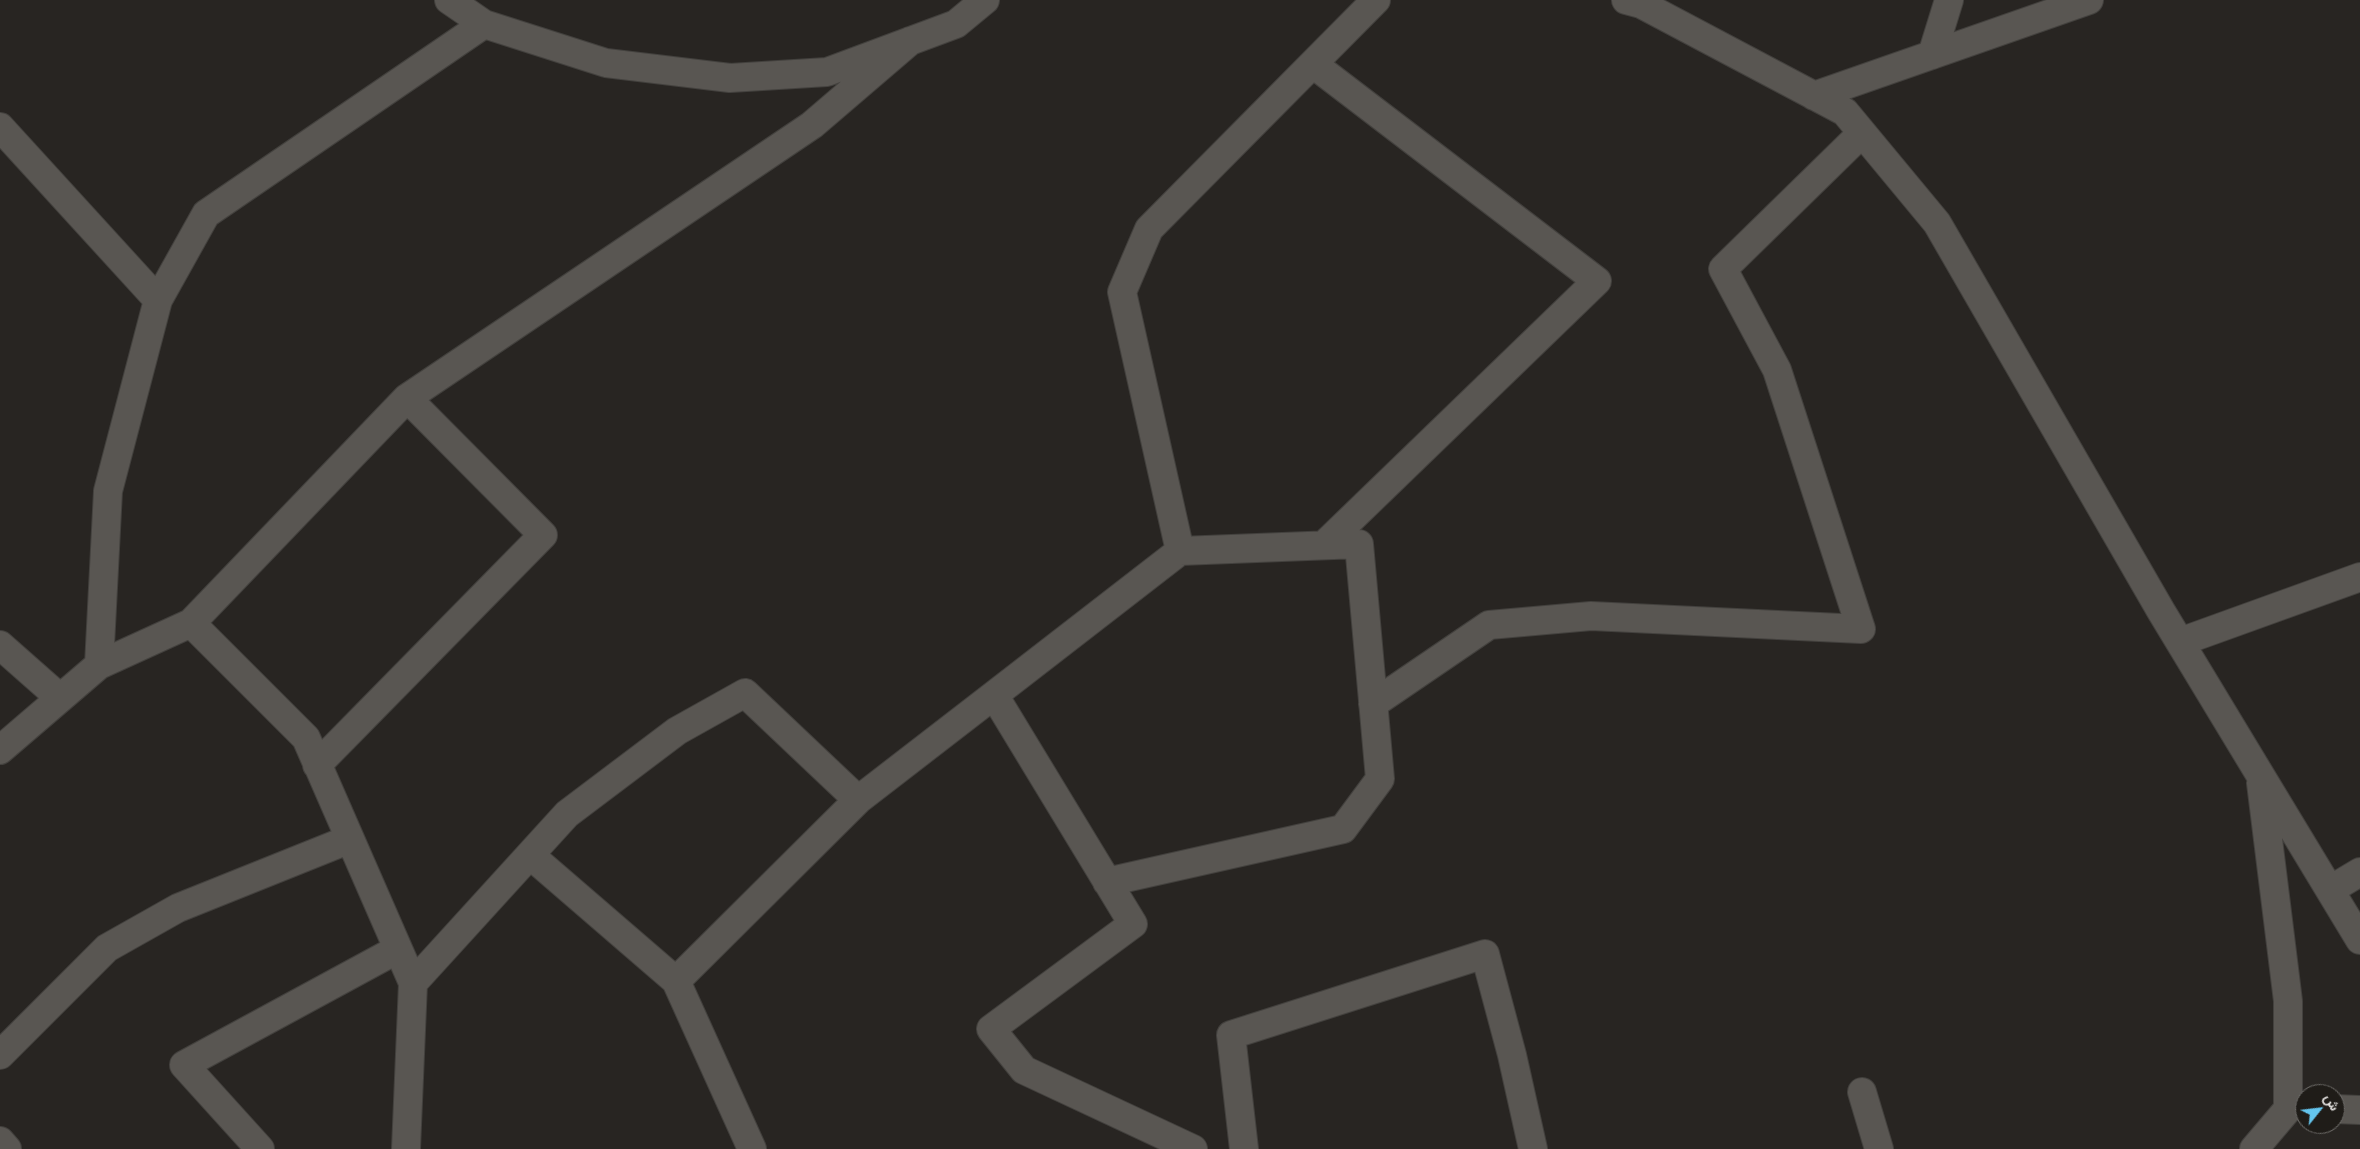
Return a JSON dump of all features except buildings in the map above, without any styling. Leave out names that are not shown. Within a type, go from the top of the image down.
[{"type":"street","points":[[449,0],[484,24],[606,63],[730,78],[827,72],[956,24],[985,0]]},
{"type":"street","points":[[1180,551],[1122,292],[1150,230],[1376,0]]},
{"type":"street","points":[[1626,0],[1642,4],[1845,112],[1937,224],[2180,642],[2360,940]]},
{"type":"street","points":[[1932,55],[1949,0]]},
{"type":"street","points":[[1814,96],[2089,0]]},
{"type":"street","points":[[98,665],[108,490],[158,300],[206,214],[484,24]]},
{"type":"street","points":[[0,750],[98,665],[191,623],[407,398],[812,125],[910,41]]},
{"type":"street","points":[[1313,64],[1597,282],[1324,545]]},
{"type":"street","points":[[0,127],[158,300]]},
{"type":"street","points":[[1373,704],[1489,625],[1591,616],[1861,629],[1777,370],[1723,269],[1862,133]]},
{"type":"street","points":[[317,765],[543,535],[407,398]]},
{"type":"street","points":[[676,981],[858,800],[1180,551],[1359,544],[1380,778],[1343,829],[1107,882]]},
{"type":"street","points":[[2180,642],[2360,577]]},
{"type":"street","points":[[191,623],[306,738],[413,983],[406,1149]]},
{"type":"street","points":[[0,645],[60,698]]},
{"type":"street","points":[[413,983],[567,814],[669,737],[745,693],[858,800]]},
{"type":"street","points":[[994,695],[1133,924],[991,1029],[1024,1070],[1193,1149]]},
{"type":"street","points":[[2260,774],[2288,1001],[2295,1096]]},
{"type":"street","points":[[0,1055],[107,948],[178,908],[350,839]]},
{"type":"street","points":[[530,855],[676,981],[752,1149]]},
{"type":"street","points":[[2330,890],[2360,872]]},
{"type":"street","points":[[260,1149],[184,1064],[398,949]]},
{"type":"street","points":[[1244,1149],[1231,1035],[1485,954],[1512,1055],[1533,1149]]},
{"type":"street","points":[[1862,1092],[1879,1149]]},
{"type":"street","points":[[2345,1109],[2360,1110]]},
{"type":"street","points":[[2254,1149],[2295,1110]]},
{"type":"street","points":[[0,1141],[7,1149]]}]
